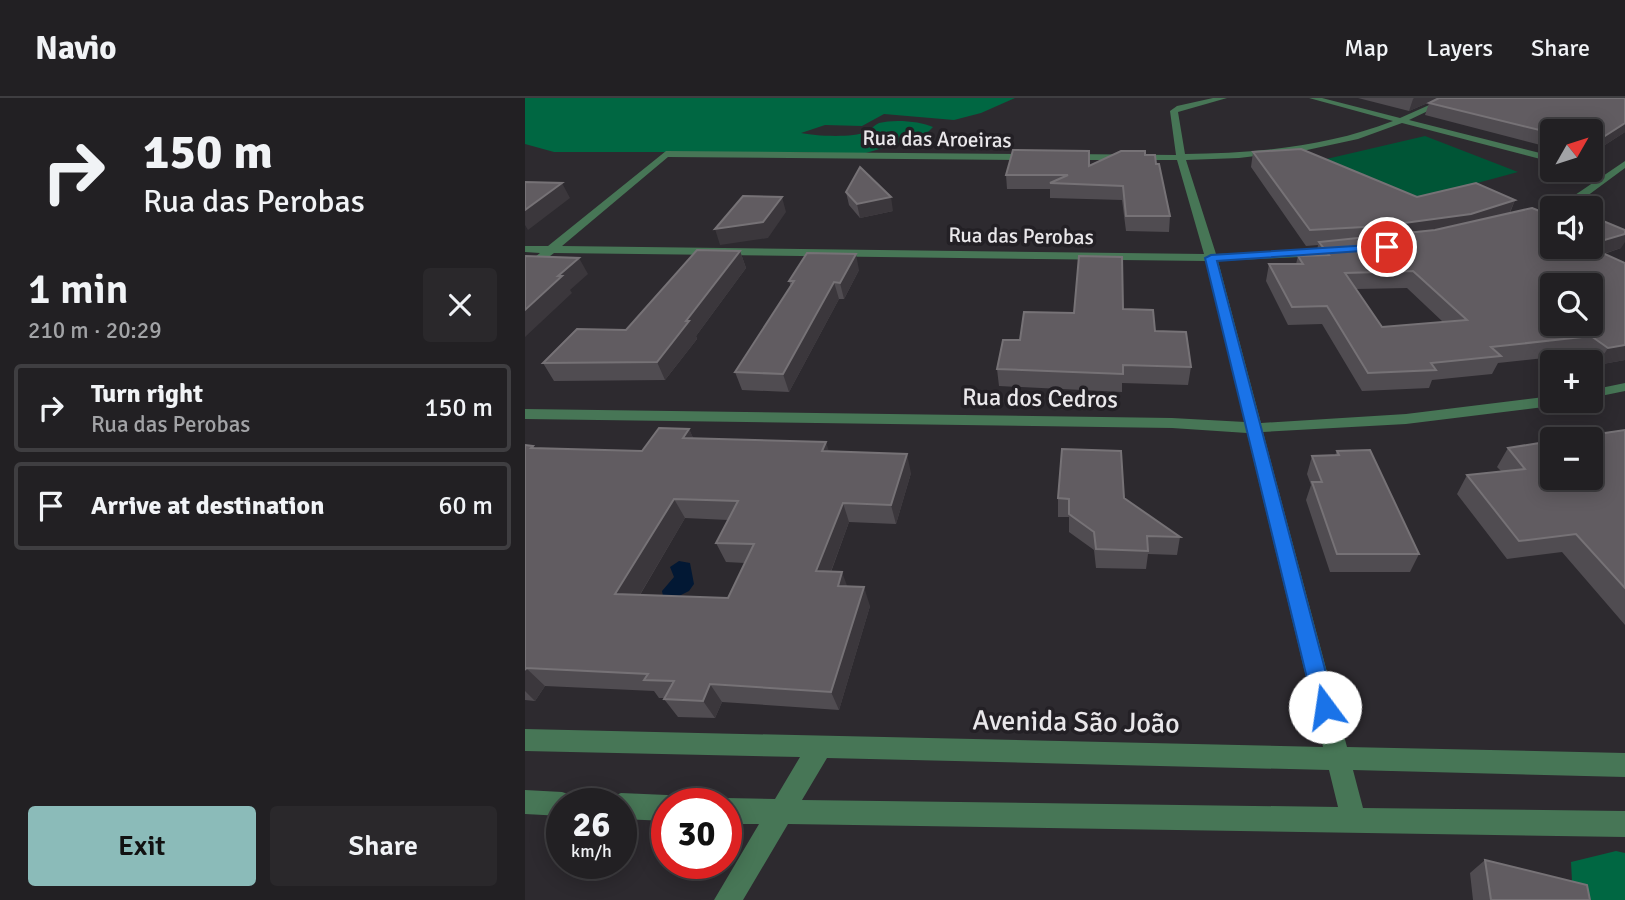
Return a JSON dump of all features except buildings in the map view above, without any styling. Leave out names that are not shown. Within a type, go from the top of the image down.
[{"type":"street","points":[[1223,98],[1174,111],[1173,118],[1353,818]]},
{"type":"street","points":[[1313,98],[1540,156]]},
{"type":"street","points":[[1050,158],[1181,157],[1308,148],[1404,121],[1451,98]]},
{"type":"street","name":"Rua das Aroeiras","points":[[552,249],[666,154],[1037,158]]},
{"type":"street","points":[[1508,224],[1579,197],[1607,173],[1625,164]]},
{"type":"street","points":[[1607,173],[1625,178]]},
{"type":"street","name":"Rua das Perobas","points":[[525,249],[1211,258],[1354,250]]},
{"type":"street","points":[[525,271],[552,249]]},
{"type":"street","points":[[1603,392],[1625,387]]},
{"type":"street","name":"Rua dos Cedros","points":[[525,414],[1173,423],[1254,428],[1406,419],[1540,402]]},
{"type":"street","name":"Avenida São João","points":[[525,740],[819,749],[1625,765]]},
{"type":"street","points":[[728,900],[819,749]]},
{"type":"street","points":[[525,802],[546,803]]},
{"type":"street","points":[[742,812],[1353,818],[1625,824]]},
{"type":"green space","points":[[525,98],[1015,98],[981,113],[954,120],[884,114],[862,126],[825,125],[801,133],[824,136],[860,134],[879,123],[892,121],[914,122],[933,127],[924,136],[859,155],[802,152],[554,152],[525,144]]},
{"type":"green space","points":[[1425,136],[1518,172],[1392,206],[1305,164]]},
{"type":"green space","points":[[1616,851],[1625,853],[1625,900],[1573,900],[1571,862]]},
{"type":"water","points":[[679,561],[690,563],[694,584],[689,591],[673,599],[663,596],[662,591],[674,577],[670,567]]},
{"type":"route","points":[[1325,707],[1211,258],[1341,252],[1387,247]]}]
